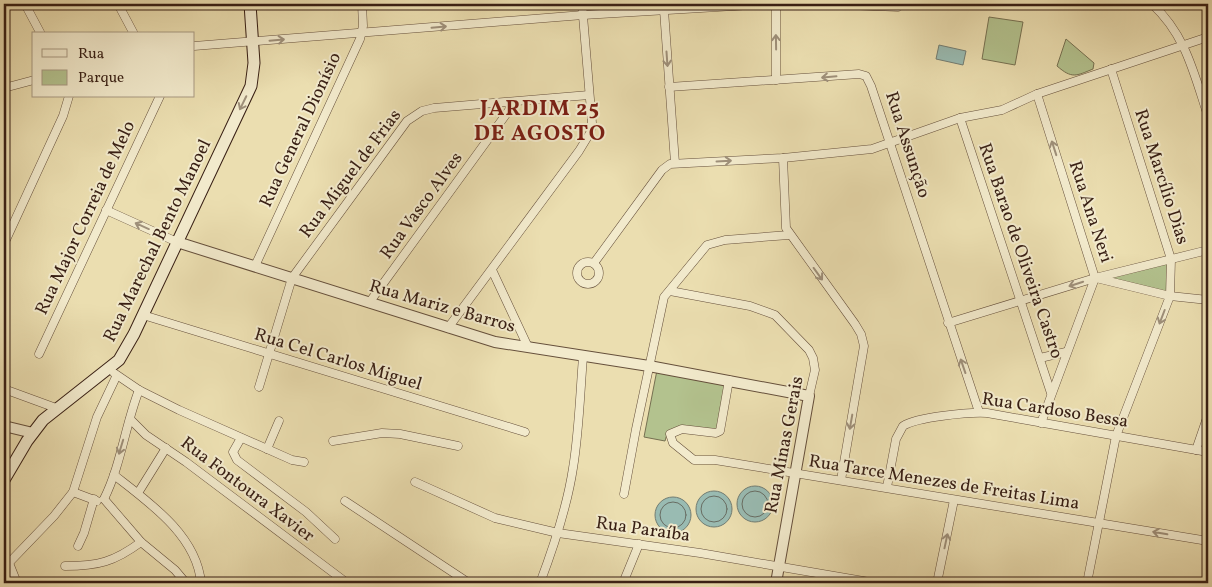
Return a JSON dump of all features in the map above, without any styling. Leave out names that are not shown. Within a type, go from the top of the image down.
[{"type":"main road","name":"Rua Marechal Bento Manoel","points":[[4,480],[32,433],[56,408],[113,372],[122,357],[251,86],[254,70],[250,4]]},
{"type":"street","points":[[25,4],[40,32]]},
{"type":"street","points":[[118,4],[133,32]]},
{"type":"street","name":"Rua General Dionísio","points":[[255,266],[362,33],[362,4]]},
{"type":"street","points":[[448,328],[587,139],[591,127],[590,95],[582,4]]},
{"type":"street","points":[[195,46],[583,15],[766,4]]},
{"type":"street","points":[[776,4],[776,80]]},
{"type":"street","points":[[823,4],[898,7]]},
{"type":"street","points":[[1152,4],[1172,26],[1185,45],[1208,116]]},
{"type":"street","points":[[664,10],[676,163]]},
{"type":"street","points":[[594,263],[667,165],[783,158],[872,148],[960,118],[1002,110],[1037,94],[1208,37]]},
{"type":"street","name":"Rua Marcílio Dias","points":[[1087,583],[1116,436],[1170,296],[1171,259],[1111,69]]},
{"type":"street","name":"Rua Assunção","points":[[669,87],[863,74],[872,86],[948,323],[979,412]]},
{"type":"street","points":[[4,88],[32,81]]},
{"type":"street","name":"Rua Ana Neri","points":[[1037,94],[1094,278],[1041,423]]},
{"type":"street","name":"Rua Miguel de Frias","points":[[259,386],[292,278],[403,126],[414,115],[434,108],[590,95]]},
{"type":"street","points":[[4,244],[63,116],[68,98]]},
{"type":"street","name":"Rua Major Correia de Melo","points":[[39,354],[159,98]]},
{"type":"street","name":"Rua Vasco Alves","points":[[369,303],[515,102]]},
{"type":"street","name":"Rua Barao de Oliveira Castro","points":[[960,118],[1051,393]]},
{"type":"street","points":[[783,158],[785,222],[790,235],[855,324],[862,340],[863,353],[841,480]]},
{"type":"street","name":"Rua Mariz e Barros","points":[[106,210],[177,242],[495,342],[649,366],[809,396]]},
{"type":"street","points":[[624,494],[662,303],[707,245],[718,241],[790,235]]},
{"type":"street","points":[[948,323],[1022,302],[1094,278],[1208,250]]},
{"type":"street","points":[[492,270],[528,347]]},
{"type":"street","points":[[1094,278],[1170,296],[1208,300]]},
{"type":"street","name":"Rua Minas Gerais","points":[[670,291],[761,308],[775,315],[809,350],[813,358],[815,370],[776,583]]},
{"type":"street","name":"Rua Cel Carlos Miguel","points":[[143,315],[525,432]]},
{"type":"street","points":[[1040,358],[1066,352]]},
{"type":"street","points":[[540,583],[558,534],[573,469],[583,357]]},
{"type":"street","points":[[17,583],[6,565],[54,516],[73,492],[113,372],[140,390],[240,438],[292,460],[304,462]]},
{"type":"street","name":"Rua Tarce Menezes de Freitas Lima","points":[[729,380],[720,431],[716,433],[679,430],[670,434],[671,441],[694,460],[715,460],[887,487],[954,500],[1208,541]]},
{"type":"street","points":[[4,389],[56,408]]},
{"type":"street","points":[[104,499],[114,475],[140,390]]},
{"type":"street","name":"Rua Cardoso Bessa","points":[[887,487],[896,439],[903,426],[914,422],[979,412],[1208,452]]},
{"type":"street","points":[[1196,450],[1208,415]]},
{"type":"street","name":"Rua Fontoura Xavier","points":[[130,419],[146,435],[347,583]]},
{"type":"street","points":[[267,449],[279,421]]},
{"type":"street","points":[[4,426],[32,433]]},
{"type":"street","points":[[333,441],[382,433],[400,434],[458,446]]},
{"type":"street","points":[[240,438],[233,452],[237,460],[306,512],[336,539]]},
{"type":"street","points":[[138,494],[166,448]]},
{"type":"street","points":[[114,475],[167,520],[188,545],[200,567],[201,582],[192,583]]},
{"type":"street","name":"Rua Paraíba","points":[[415,482],[495,518],[558,534],[638,544],[875,583]]},
{"type":"street","points":[[73,492],[94,499],[104,499],[141,542],[175,570],[186,583]]},
{"type":"street","points":[[78,546],[94,499]]},
{"type":"street","points":[[937,583],[954,500]]},
{"type":"street","points":[[346,501],[469,583]]},
{"type":"street","points":[[65,566],[100,564],[110,561],[126,554],[141,542]]},
{"type":"street","points":[[623,583],[638,544]]},
{"type":"green space","points":[[989,17],[1023,22],[1015,65],[982,59]]},
{"type":"green space","points":[[1066,39],[1094,63],[1093,69],[1070,75],[1057,66]]},
{"type":"green space","points":[[1169,261],[1168,295],[1096,281]]},
{"type":"green space","points":[[657,370],[725,382],[718,430],[667,434],[665,441],[644,437]]},
{"type":"water","points":[[939,45],[966,51],[963,65],[936,59]]},
{"type":"water","points":[[755,486],[762,487],[768,491],[772,497],[772,511],[768,517],[762,521],[755,522],[748,521],[742,517],[738,511],[737,504],[738,497],[742,491],[748,487]]},
{"type":"water","points":[[714,491],[721,492],[727,496],[731,502],[731,516],[727,522],[721,526],[714,527],[707,526],[701,522],[697,516],[696,509],[697,502],[701,496],[707,492]]},
{"type":"water","points":[[673,497],[680,498],[686,502],[690,508],[690,522],[686,528],[680,532],[673,533],[666,532],[660,528],[656,522],[655,515],[656,508],[660,502],[666,498]]},
{"type":"district","name":"JARDIM 25 DE AGOSTO","points":[[540,122]]}]
